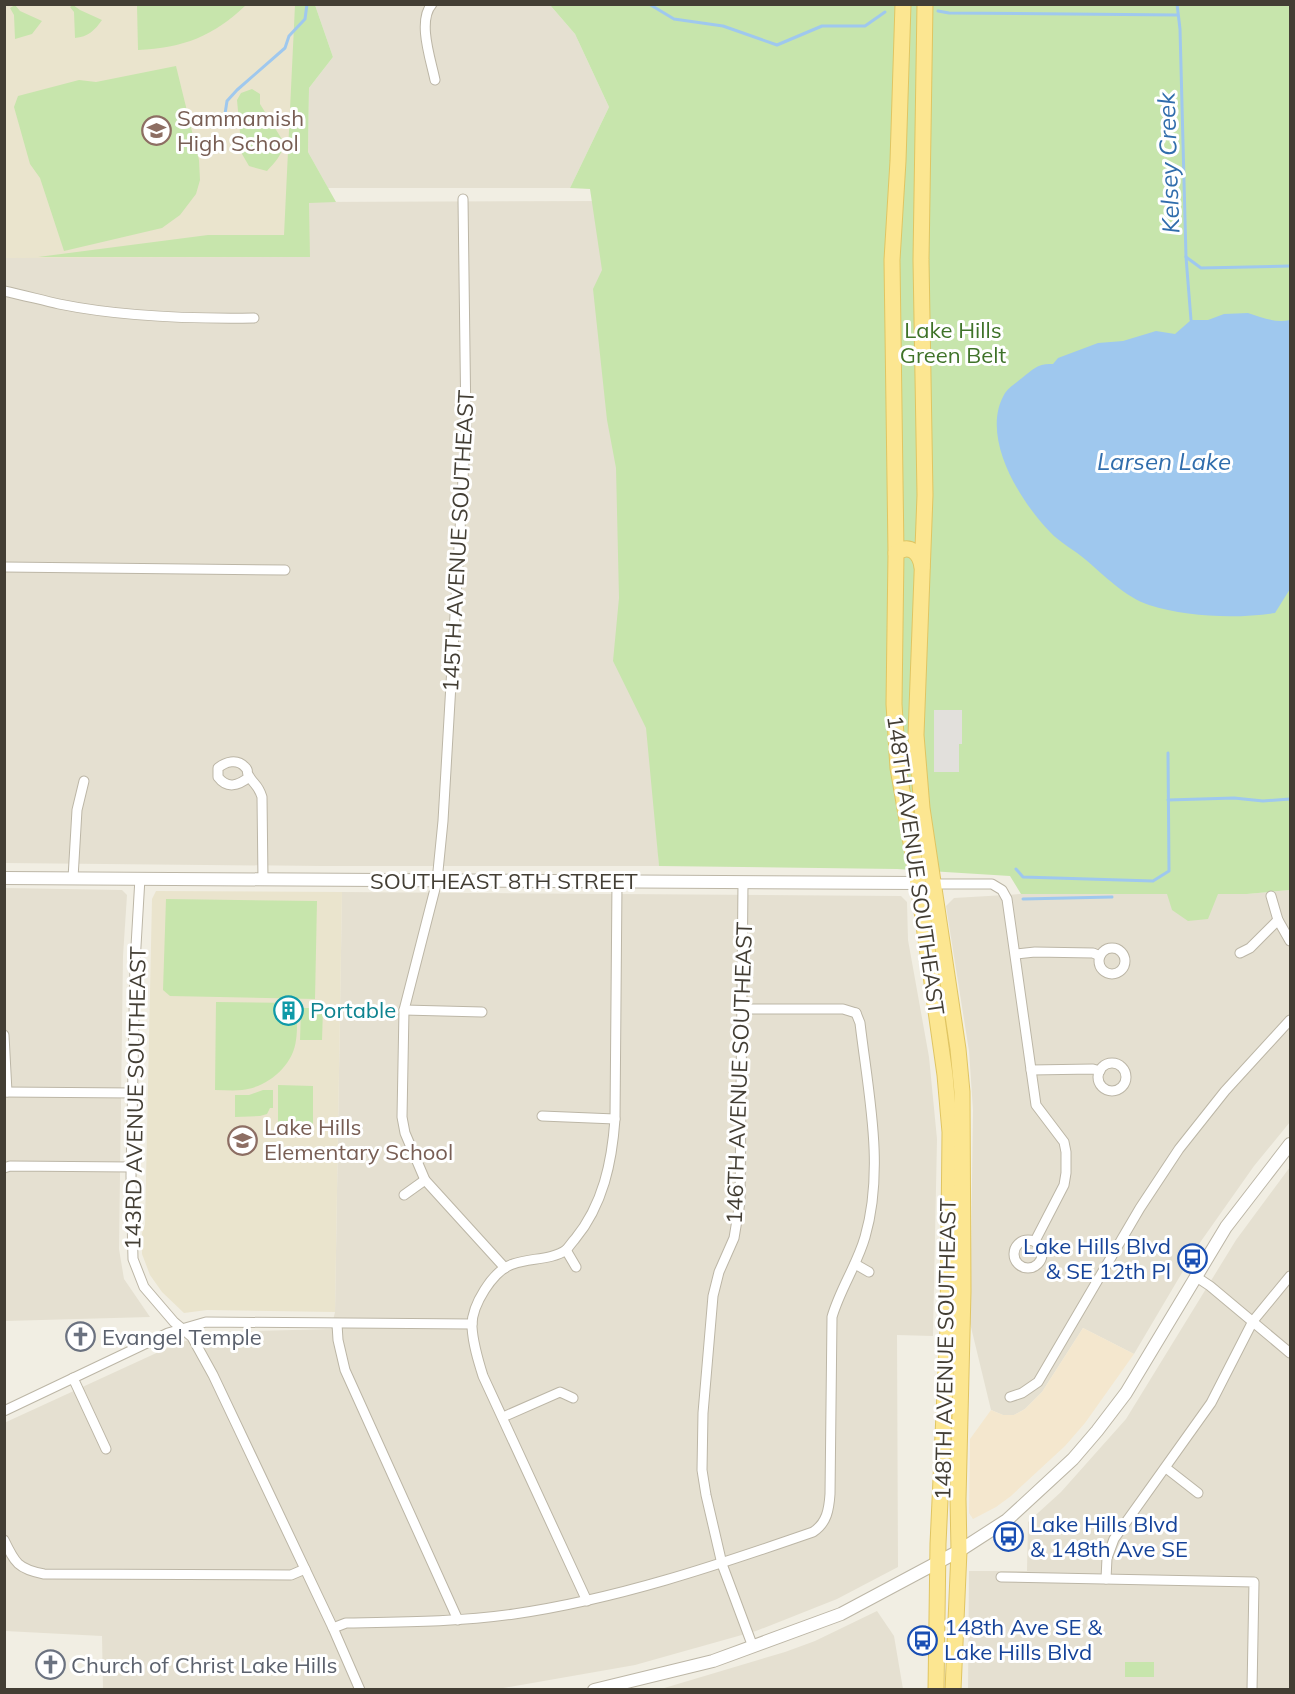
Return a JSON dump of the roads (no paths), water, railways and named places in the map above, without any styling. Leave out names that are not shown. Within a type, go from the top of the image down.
[{"type":"main road","name":"148TH AVENUE SOUTHEAST","points":[[903,4],[892,260],[896,553],[894,704],[898,768],[918,884],[945,1075],[950,1132],[948,1327],[938,1562],[936,1689]]},
{"type":"main road","name":"148TH AVENUE SOUTHEAST","points":[[925,4],[921,260],[926,495],[916,735],[922,808],[958,1048],[962,1092],[963,1291],[958,1458],[959,1551],[953,1686]]},
{"type":"main road","points":[[898,161],[902,174],[907,180],[914,181],[922,173]]},
{"type":"main road","points":[[896,553],[908,548],[918,554],[922,577]]},
{"type":"main road","points":[[941,1517],[946,1523],[952,1544],[959,1551]]},
{"type":"main road","points":[[938,1562],[947,1591],[946,1664],[953,1686]]},
{"type":"street","points":[[432,4],[428,9],[425,22],[435,80]]},
{"type":"street","name":"145TH AVENUE SOUTHEAST","points":[[463,199],[466,427],[443,815],[436,881],[404,1010],[402,1117],[408,1141],[425,1180],[505,1268]]},
{"type":"street","points":[[4,291],[59,304],[120,313],[254,318]]},
{"type":"street","points":[[4,567],[285,570]]},
{"type":"street","points":[[249,777],[259,788],[262,796],[263,880]]},
{"type":"street","points":[[73,878],[77,810],[84,781]]},
{"type":"street","name":"SOUTHEAST 8TH STREET","points":[[4,878],[992,884],[1002,890],[1007,899],[1016,954]]},
{"type":"street","name":"143RD AVENUE SOUTHEAST","points":[[140,878],[135,963],[131,1167],[132,1247],[136,1269],[144,1287],[153,1299],[192,1337],[213,1375],[360,1689]]},
{"type":"street","points":[[587,1601],[483,1376],[474,1346],[472,1324],[478,1304],[488,1286],[505,1268],[566,1250],[582,1231],[596,1207],[602,1190],[612,1151],[615,1119],[617,882]]},
{"type":"street","name":"146TH AVENUE SOUTHEAST","points":[[743,883],[743,1010],[738,1219],[734,1238],[719,1272],[713,1296],[703,1413],[702,1470],[722,1563],[753,1647]]},
{"type":"street","points":[[1271,896],[1278,920],[1290,941]]},
{"type":"street","points":[[1239,953],[1250,948],[1278,920]]},
{"type":"street","points":[[1035,1241],[1064,1185],[1066,1161],[1064,1142],[1036,1105],[1016,954],[1093,953],[1100,956]]},
{"type":"street","points":[[404,1010],[482,1012]]},
{"type":"street","points":[[333,1628],[345,1623],[458,1620],[513,1614],[587,1601],[658,1584],[820,1528],[829,1509],[830,1494],[832,1317],[838,1298],[866,1236],[873,1187],[872,1119],[860,1023],[858,1010],[743,1010]]},
{"type":"street","points":[[1010,1397],[1022,1393],[1038,1382],[1140,1208],[1179,1149],[1225,1091],[1290,1020]]},
{"type":"street","points":[[4,1035],[6,1092],[133,1093]]},
{"type":"street","points":[[1031,1070],[1093,1069],[1100,1071]]},
{"type":"street","points":[[542,1116],[615,1119]]},
{"type":"street","points":[[594,1689],[713,1661],[841,1614],[959,1551],[1007,1520],[1063,1468],[1097,1431],[1126,1393],[1226,1227],[1290,1144]]},
{"type":"street","points":[[4,1168],[10,1166],[131,1167]]},
{"type":"street","points":[[404,1195],[425,1180]]},
{"type":"street","points":[[566,1250],[576,1267]]},
{"type":"street","points":[[855,1264],[869,1272]]},
{"type":"street","points":[[1196,1276],[1290,1353]]},
{"type":"street","points":[[1107,1579],[1107,1558],[1114,1539],[1212,1403],[1253,1321],[1290,1276]]},
{"type":"street","points":[[4,1411],[168,1333],[206,1322],[472,1324]]},
{"type":"street","points":[[337,1324],[339,1347],[345,1370],[458,1620]]},
{"type":"street","points":[[73,1378],[106,1449]]},
{"type":"street","points":[[503,1417],[560,1392],[573,1398]]},
{"type":"street","points":[[1166,1468],[1198,1494]]},
{"type":"street","points":[[4,1540],[14,1561],[22,1568],[44,1574],[291,1575],[305,1569]]},
{"type":"street","points":[[1001,1577],[1254,1582],[1252,1689]]},
{"type":"water","name":"Larsen Lake","points":[[1248,313],[1274,320],[1290,320],[1290,589],[1275,613],[1260,615],[1195,614],[1149,605],[1116,586],[1082,556],[1054,536],[1038,519],[1006,467],[997,428],[998,410],[1005,393],[1011,387],[1036,367],[1053,364],[1058,358],[1098,343],[1123,341],[1156,331],[1175,334],[1191,320],[1208,320],[1224,314]]},
{"type":"waterway","points":[[225,114],[227,101],[285,48],[289,36],[305,19],[307,4]]},
{"type":"waterway","points":[[649,4],[674,19],[723,26],[777,45],[822,26],[865,26],[885,12]]},
{"type":"waterway","name":"Kelsey Creek","points":[[1177,4],[1180,29],[1186,257],[1191,320]]},
{"type":"waterway","points":[[938,11],[949,13],[1177,15]]},
{"type":"waterway","points":[[1186,257],[1201,268],[1290,266]]},
{"type":"waterway","points":[[1016,869],[1023,877],[1153,881],[1169,871],[1168,753]]},
{"type":"waterway","points":[[1168,800],[1290,799]]},
{"type":"waterway","points":[[1023,899],[1112,897]]},
{"type":"place","name":"Sammamish High School","points":[[156,131]]},
{"type":"place","name":"Portable","points":[[289,1010]]},
{"type":"place","name":"Lake Hills Elementary School","points":[[243,1140]]},
{"type":"place","name":"Lake Hills Blvd & SE 12th Pl","points":[[1192,1259]]},
{"type":"place","name":"Evangel Temple","points":[[81,1337]]},
{"type":"place","name":"Lake Hills Blvd & 148th Ave SE","points":[[1009,1537]]},
{"type":"place","name":"148th Ave SE & Lake Hills Blvd","points":[[923,1640]]},
{"type":"place","name":"Church of Christ Lake Hills","points":[[50,1665]]},
{"type":"park label","name":"Lake Hills Green Belt","points":[[953,342]]}]
